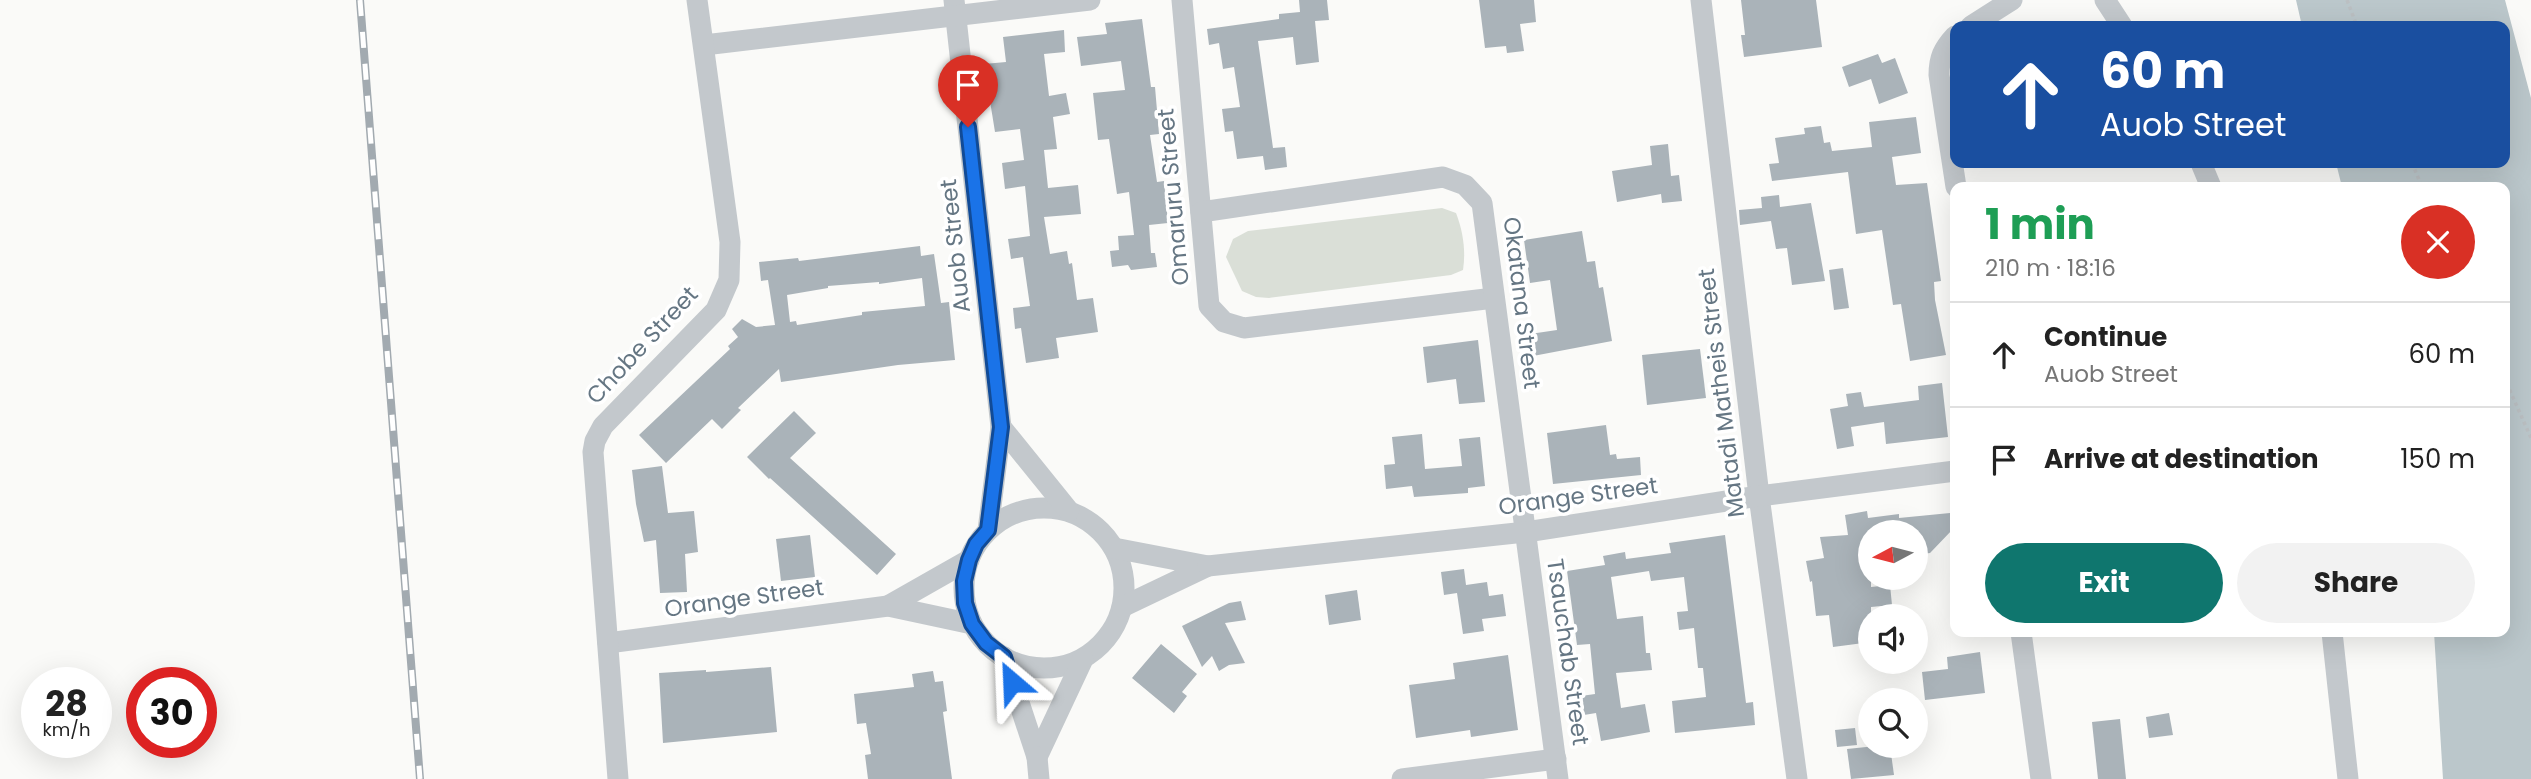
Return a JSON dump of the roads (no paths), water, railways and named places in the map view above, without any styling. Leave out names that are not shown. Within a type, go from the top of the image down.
[{"type":"street","name":"Chobe Street","points":[[618,779],[593,452],[595,440],[603,426],[716,310],[729,280],[730,242],[697,0]]},
{"type":"street","points":[[704,45],[955,9],[1090,0]]},
{"type":"street","name":"Omaruru Street","points":[[1182,0],[1209,306],[1224,322],[1244,328],[1494,298]]},
{"type":"street","name":"Matadi Matheis Street","points":[[1701,0],[1759,496],[1797,779]]},
{"type":"street","points":[[1979,21],[2012,0]]},
{"type":"street","points":[[2105,0],[2119,21]]},
{"type":"street","name":"Auob Street","points":[[955,9],[1001,427],[988,530]]},
{"type":"street","points":[[1950,41],[1939,60],[1939,75],[1950,147]]},
{"type":"street","name":"Okatana Street","points":[[1201,212],[1443,177],[1465,185],[1482,204],[1525,532]]},
{"type":"street","points":[[1001,427],[1069,511]]},
{"type":"street","name":"Orange Street","points":[[1114,548],[1208,566],[1525,532],[1759,496],[1950,472]]},
{"type":"street","points":[[1048,507],[1069,511],[1087,519],[1102,532],[1114,548],[1122,567],[1125,587],[1122,607],[1114,628],[1100,645],[1083,659],[1057,668],[1029,667],[1004,657],[986,643],[972,624],[965,603],[964,581],[976,544],[988,530],[1005,517],[1026,509],[1048,507]]},
{"type":"street","name":"Tsauchab Street","points":[[1525,532],[1557,769]]},
{"type":"street","name":"Orange Street","points":[[888,606],[969,560]]},
{"type":"street","name":"Orange Street","points":[[1122,607],[1208,566]]},
{"type":"street","name":"Orange Street","points":[[608,643],[888,606],[972,624]]},
{"type":"street","points":[[2022,637],[2041,779]]},
{"type":"street","points":[[2333,637],[2348,779]]},
{"type":"street","points":[[1004,657],[1037,757],[1039,779]]},
{"type":"street","points":[[1037,757],[1083,659]]},
{"type":"street","points":[[1402,779],[1557,769]]},
{"type":"railway","points":[[360,0],[420,779]]}]
